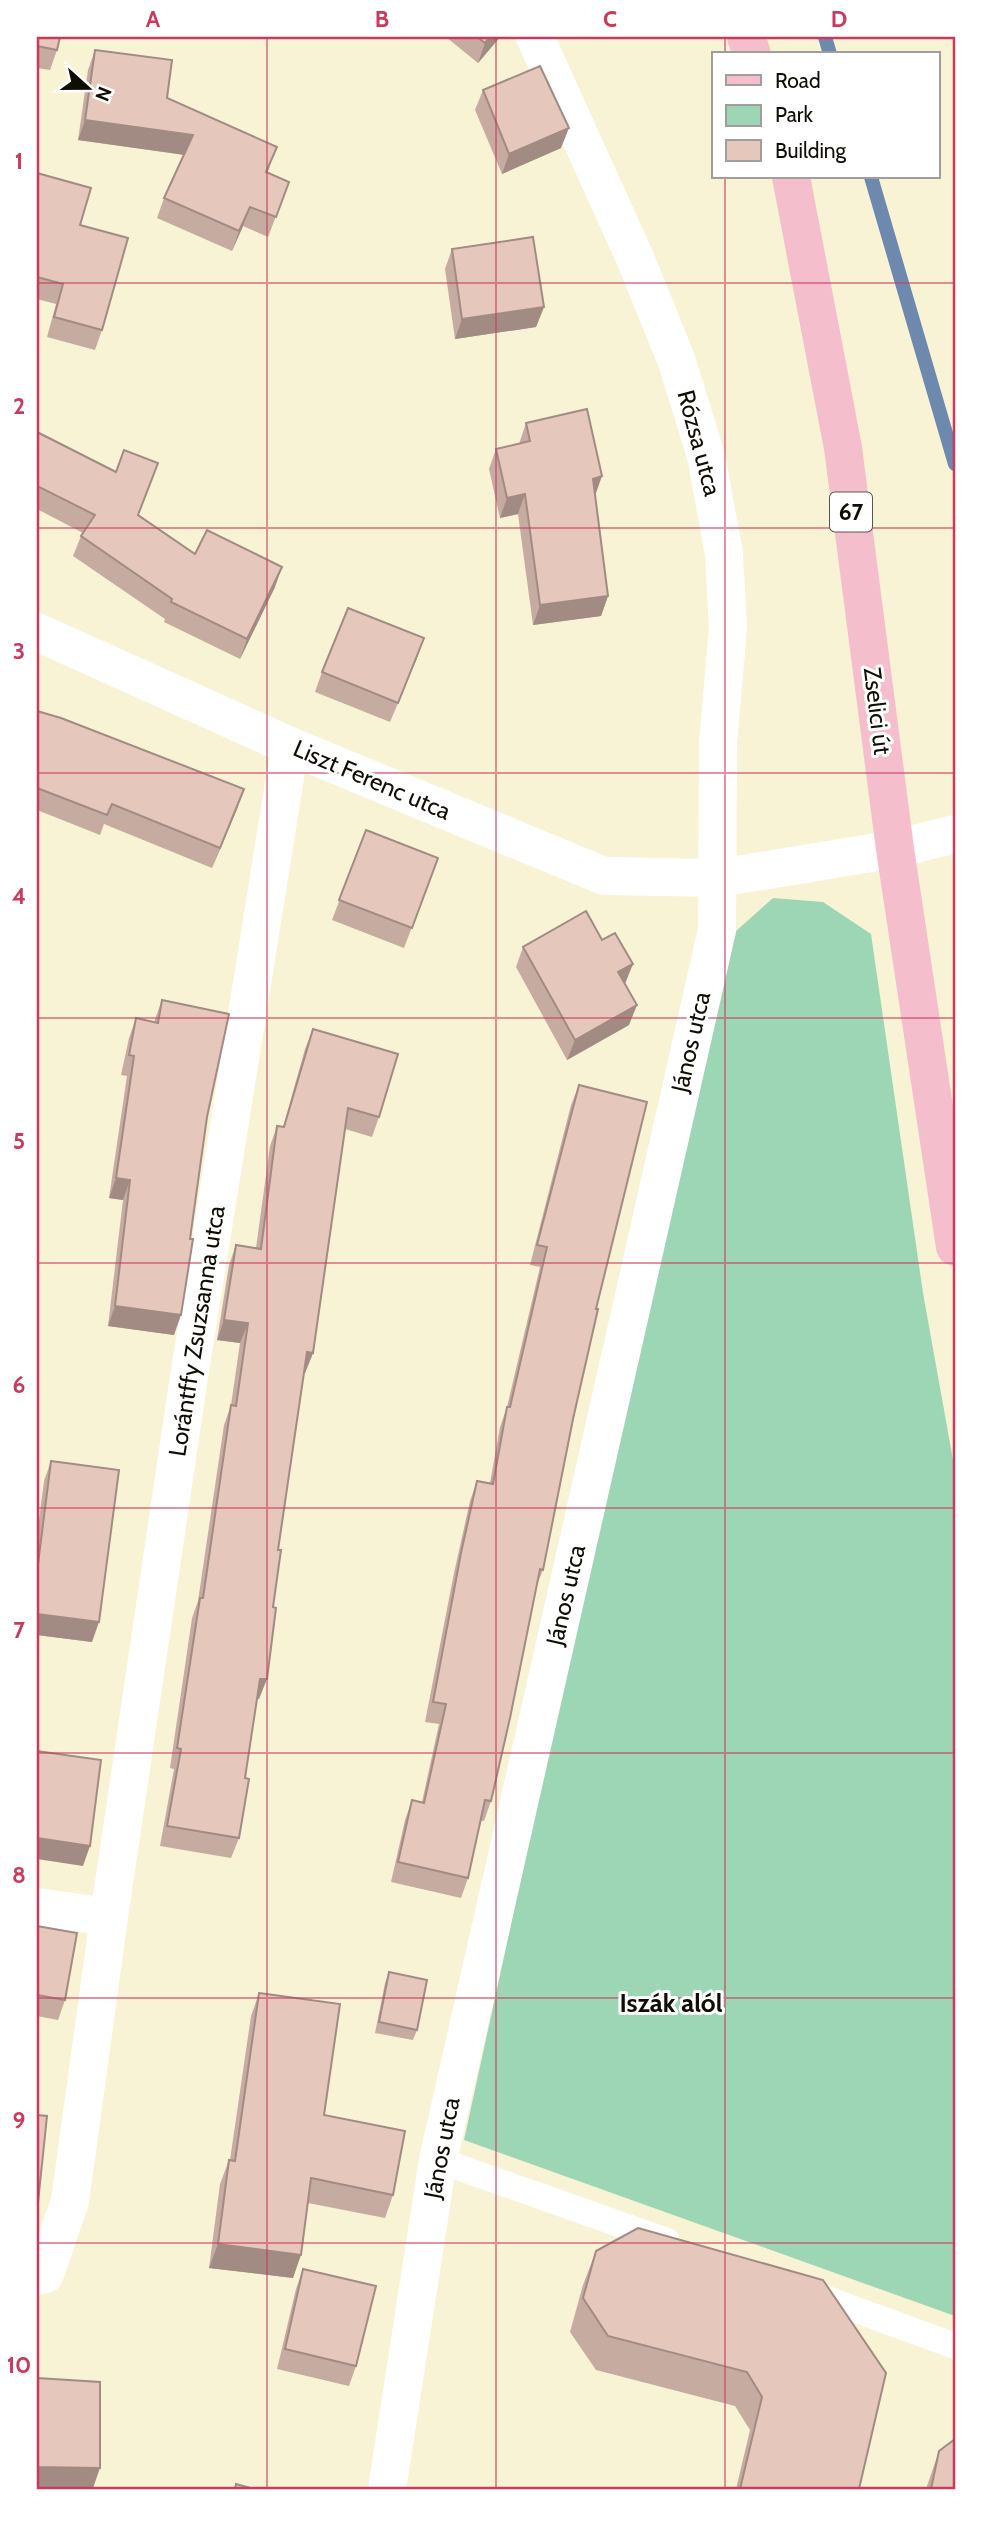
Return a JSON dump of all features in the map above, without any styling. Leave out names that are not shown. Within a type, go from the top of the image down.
[{"type":"main road","name":"Zselici út","points":[[791,178],[843,448],[895,849],[955,1247]]},
{"type":"street","name":"Rózsa utca","points":[[535,37],[635,258],[676,359],[706,456],[724,554],[728,628],[718,743],[716,820],[719,878]]},
{"type":"street","name":"Liszt Ferenc utca","points":[[37,632],[290,746],[604,876],[719,878]]},
{"type":"street","name":"Lorántffy Zsuzsanna utca","points":[[37,2276],[44,2274],[70,2201],[189,1377],[290,746]]},
{"type":"street","points":[[719,878],[895,849],[955,834]]},
{"type":"street","name":"János utca","points":[[387,2489],[438,2160],[717,930],[719,878]]},
{"type":"street","points":[[37,1907],[109,1917]]},
{"type":"lane","points":[[438,2160],[694,2251]]},
{"type":"lane","points":[[786,2284],[955,2346]]},
{"type":"green space","points":[[773,898],[823,902],[871,934],[923,1293],[955,1471],[955,2316],[464,2140],[726,940]]},
{"type":"building","points":[[37,37],[60,37],[57,50],[37,46]]},
{"type":"building","points":[[477,37],[490,37],[485,43]]},
{"type":"building","points":[[95,50],[172,60],[167,98],[277,147],[266,172],[289,182],[276,217],[250,207],[239,231],[164,198],[193,135],[85,120]]},
{"type":"building","points":[[540,66],[569,128],[509,154],[483,90]]},
{"type":"building","points":[[37,173],[91,188],[80,225],[128,238],[102,330],[54,317],[63,284],[37,277]]},
{"type":"building","points":[[533,237],[544,307],[462,319],[452,249]]},
{"type":"building","points":[[587,409],[602,476],[593,479],[608,596],[540,605],[525,494],[507,498],[496,449],[530,441],[526,423]]},
{"type":"building","points":[[37,432],[116,472],[124,450],[158,463],[138,515],[195,554],[207,530],[282,567],[247,639],[171,602],[172,599],[81,536],[95,515],[37,486]]},
{"type":"building","points":[[348,608],[424,638],[398,703],[322,672]]},
{"type":"building","points":[[37,711],[244,789],[220,848],[112,804],[107,815],[37,788]]},
{"type":"building","points":[[366,830],[438,858],[412,928],[339,900]]},
{"type":"building","points":[[586,911],[602,940],[615,933],[633,964],[618,972],[637,1005],[575,1040],[523,947]]},
{"type":"building","points":[[162,1000],[229,1014],[207,1117],[181,1315],[115,1306],[130,1180],[116,1178],[134,1056],[129,1055],[136,1018],[158,1023]]},
{"type":"building","points":[[313,1029],[398,1054],[379,1117],[348,1108],[313,1353],[307,1352],[278,1550],[281,1550],[267,1679],[260,1679],[245,1778],[249,1779],[239,1838],[167,1826],[181,1749],[177,1748],[200,1598],[203,1598],[231,1405],[236,1406],[248,1323],[224,1320],[236,1245],[261,1249],[277,1126],[284,1127]]},
{"type":"building","points":[[579,1085],[647,1102],[596,1309],[543,1570],[540,1569],[491,1801],[485,1800],[468,1878],[398,1862],[412,1800],[424,1803],[446,1704],[433,1702],[461,1553],[477,1481],[493,1484],[507,1407],[510,1407],[547,1247],[537,1245]]},
{"type":"building","points":[[51,1461],[119,1470],[99,1622],[37,1614],[37,1572]]},
{"type":"building","points":[[37,1751],[101,1760],[90,1846],[37,1838]]},
{"type":"building","points":[[37,1926],[77,1933],[65,2000],[37,1995]]},
{"type":"building","points":[[389,1972],[427,1980],[417,2030],[379,2022]]},
{"type":"building","points":[[259,1993],[340,2004],[324,2115],[405,2131],[393,2195],[311,2178],[301,2255],[218,2244],[229,2160],[235,2161]]},
{"type":"building","points":[[37,2115],[47,2116],[37,2212]]},
{"type":"building","points":[[638,2228],[823,2280],[886,2373],[859,2489],[740,2489],[762,2397],[747,2372],[608,2336],[583,2298],[596,2251]]},
{"type":"building","points":[[303,2269],[376,2286],[356,2366],[285,2349]]},
{"type":"building","points":[[37,2378],[100,2382],[100,2468],[37,2467]]},
{"type":"building","points":[[955,2439],[955,2489],[931,2489],[939,2451]]},
{"type":"building","points":[[236,2484],[254,2489],[235,2489]]},
{"type":"waterway","points":[[825,37],[829,52]]},
{"type":"waterway","points":[[871,178],[955,464]]},
{"type":"district","name":"Iszák alól","points":[[671,2003]]}]
